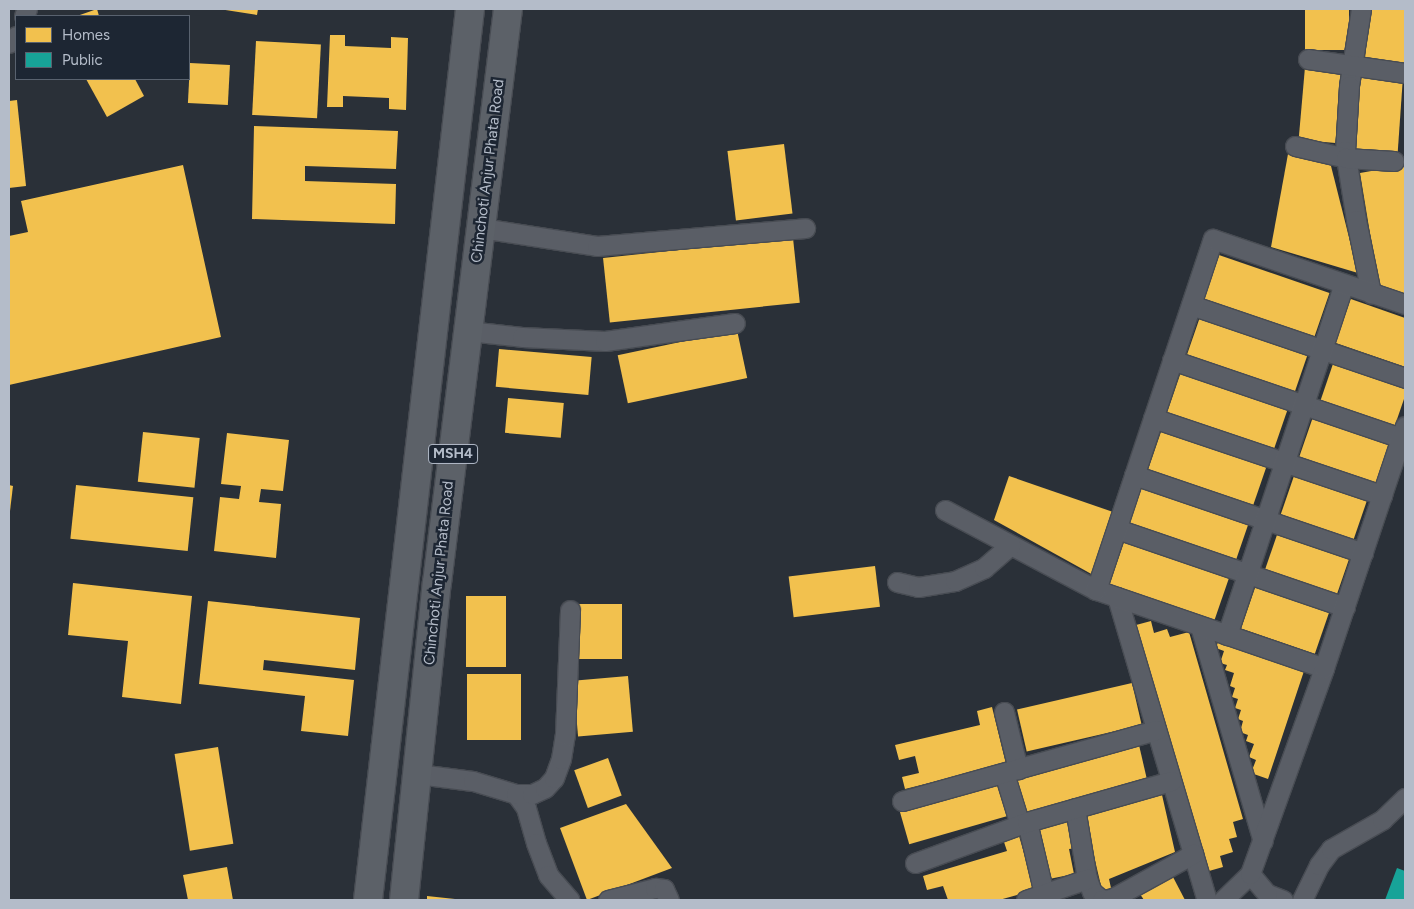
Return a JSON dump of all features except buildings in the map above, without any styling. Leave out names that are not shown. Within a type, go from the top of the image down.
[{"type":"main road","name":"Chinchoti Anjur Phata Road","points":[[368,900],[470,9]]},
{"type":"main road","name":"Chinchoti Anjur Phata Road","points":[[404,900],[437,583],[508,9]]},
{"type":"street","points":[[1361,9],[1352,67],[1346,158],[1371,293]]},
{"type":"street","points":[[1308,60],[1405,73]]},
{"type":"street","points":[[1295,146],[1346,158],[1394,161]]},
{"type":"street","points":[[481,228],[597,246],[805,228]]},
{"type":"street","points":[[1096,590],[1213,239],[1405,304]]},
{"type":"street","points":[[1226,635],[1344,284]]},
{"type":"street","points":[[1191,305],[1405,378]]},
{"type":"street","points":[[468,331],[522,337],[605,341],[735,323]]},
{"type":"street","points":[[1172,360],[1303,405],[1403,432],[1324,668],[1263,841],[1250,874],[1223,900]]},
{"type":"street","points":[[1153,418],[1382,495]]},
{"type":"street","points":[[1134,475],[1363,552]]},
{"type":"street","points":[[945,510],[1096,590],[1324,668]]},
{"type":"street","points":[[1117,530],[1344,606]]},
{"type":"street","points":[[897,582],[918,587],[955,581],[984,568],[1010,545]]},
{"type":"street","points":[[1117,598],[1207,900]]},
{"type":"street","points":[[418,774],[473,781],[516,794],[532,794],[545,788],[554,778],[565,735],[570,610]]},
{"type":"street","points":[[1200,626],[1263,841]]},
{"type":"street","points":[[1004,712],[1011,771],[1044,894]]},
{"type":"street","points":[[902,801],[1156,730]]},
{"type":"street","points":[[915,864],[1024,824],[1172,781]]},
{"type":"street","points":[[516,794],[526,808],[548,875],[570,900]]},
{"type":"street","points":[[1302,900],[1319,865],[1331,850],[1382,820],[1405,798]]},
{"type":"street","points":[[1075,808],[1087,879],[1092,892],[1102,900],[1111,899],[1193,854]]},
{"type":"street","points":[[1250,874],[1267,894],[1283,900]]},
{"type":"street","points":[[1026,900],[1087,879]]},
{"type":"street","points":[[608,900],[655,888],[664,889],[669,900]]}]
